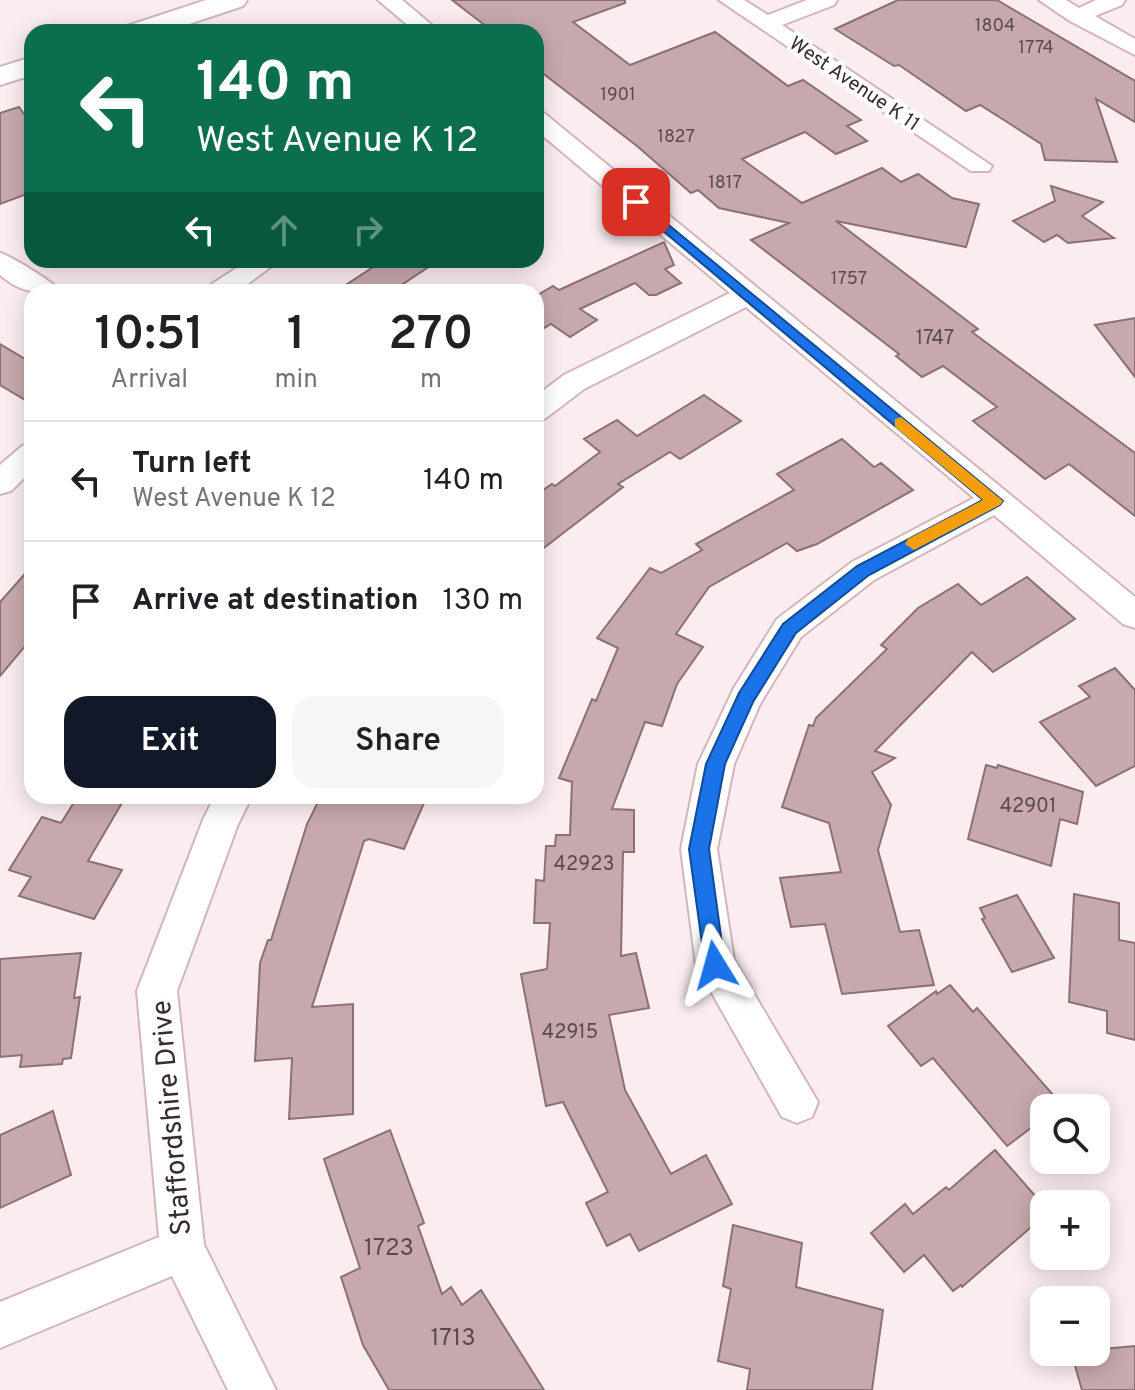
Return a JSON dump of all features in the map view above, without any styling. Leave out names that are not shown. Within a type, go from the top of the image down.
[{"type":"main road","points":[[161,24],[233,0]]},
{"type":"main road","points":[[0,76],[24,68]]},
{"type":"street","points":[[389,0],[419,24]]},
{"type":"street","name":"West Avenue K 11","points":[[730,0],[980,166]]},
{"type":"street","points":[[765,24],[826,0]]},
{"type":"street","points":[[1050,0],[1135,48]]},
{"type":"street","points":[[1078,16],[1114,0]]},
{"type":"street","points":[[544,129],[1135,615]]},
{"type":"street","points":[[0,261],[34,284]]},
{"type":"street","points":[[230,284],[255,268]]},
{"type":"street","points":[[544,405],[574,382],[748,295]]},
{"type":"street","points":[[0,483],[24,460]]},
{"type":"street","points":[[797,1102],[715,965],[699,849],[716,764],[746,698],[789,628],[863,571],[995,501]]},
{"type":"street","name":"Staffordshire Drive","points":[[230,804],[157,991],[182,1249],[253,1390]]},
{"type":"street","points":[[0,1325],[182,1249]]},
{"type":"building","points":[[452,0],[625,0],[625,3],[573,22],[630,65],[715,32],[788,86],[803,80],[861,120],[847,126],[867,141],[836,154],[805,132],[742,159],[802,203],[882,168],[901,182],[918,174],[952,198],[979,204],[966,247],[836,221],[978,329],[972,332],[1135,453],[1135,516],[1069,464],[1045,479],[973,421],[997,407],[943,366],[922,377],[896,356],[899,354],[751,240],[789,223],[719,208],[698,190],[691,193],[637,146],[544,74],[544,24],[483,24]]},
{"type":"building","points":[[898,0],[997,0],[1135,81],[1135,122],[1096,99],[1117,162],[1045,160],[1041,144],[980,105],[966,111],[899,65],[894,66],[835,29]]},
{"type":"building","points":[[19,107],[24,114],[24,195],[0,204],[0,113]]},
{"type":"building","points":[[1051,186],[1103,202],[1082,216],[1114,238],[1068,243],[1057,235],[1044,242],[1013,221],[1055,201]]},
{"type":"building","points":[[664,242],[674,265],[665,269],[681,283],[656,295],[649,295],[635,283],[580,309],[597,320],[570,337],[551,324],[544,328],[544,291],[553,286],[559,290]]},
{"type":"building","points":[[372,268],[427,268],[403,284],[347,284]]},
{"type":"building","points":[[1135,318],[1135,377],[1095,325]]},
{"type":"building","points":[[0,344],[24,358],[24,399],[0,385]]},
{"type":"building","points":[[704,395],[741,421],[680,459],[670,452],[618,484],[623,487],[544,548],[544,490],[552,484],[555,486],[600,452],[584,439],[617,420],[637,436]]},
{"type":"building","points":[[842,439],[874,467],[881,463],[913,490],[817,544],[797,551],[787,543],[709,587],[676,634],[703,647],[677,684],[662,726],[645,722],[612,809],[634,810],[634,852],[623,852],[621,956],[636,953],[649,1008],[609,1015],[625,1090],[671,1174],[706,1155],[732,1204],[639,1251],[630,1234],[607,1246],[586,1203],[608,1192],[563,1102],[546,1106],[521,974],[547,969],[550,923],[534,923],[536,880],[544,881],[546,846],[555,846],[556,835],[570,835],[572,782],[559,778],[592,699],[596,701],[618,648],[597,638],[650,568],[661,573],[702,550],[696,544],[794,490],[777,474]]},
{"type":"building","points":[[24,575],[24,648],[0,676],[0,602]]},
{"type":"building","points":[[1027,577],[1075,619],[993,672],[972,652],[875,751],[895,758],[872,772],[891,805],[878,850],[900,932],[919,930],[934,985],[842,994],[825,924],[791,927],[780,878],[841,872],[829,823],[782,807],[809,725],[813,726],[816,718],[887,649],[881,645],[918,608],[958,584],[981,605]]},
{"type":"building","points":[[1115,668],[1135,690],[1135,766],[1096,786],[1040,722],[1090,697],[1079,686]]},
{"type":"building","points":[[986,765],[997,768],[998,765],[1083,792],[1077,824],[1060,819],[1051,866],[968,839]]},
{"type":"building","points":[[73,804],[121,804],[88,861],[122,870],[94,919],[19,896],[31,877],[9,870],[42,817],[61,823]]},
{"type":"building","points":[[317,804],[424,804],[404,849],[369,839],[364,841],[312,1007],[353,1004],[353,1114],[289,1119],[292,1058],[255,1061],[260,963],[268,940],[271,940],[307,824]]},
{"type":"building","points":[[1074,894],[1119,903],[1119,940],[1135,943],[1135,1040],[1107,1033],[1107,1011],[1069,1002]]},
{"type":"building","points":[[1017,895],[1054,958],[1012,972],[982,919],[985,918],[980,908]]},
{"type":"building","points":[[81,953],[74,998],[80,997],[71,1058],[63,1059],[62,1064],[20,1067],[22,1055],[0,1057],[0,959]]},
{"type":"building","points":[[950,985],[973,1012],[977,1008],[1052,1094],[1030,1094],[1030,1129],[1007,1146],[933,1058],[921,1066],[888,1026],[936,991],[937,994]]},
{"type":"building","points":[[53,1111],[71,1175],[0,1208],[0,1135]]},
{"type":"building","points":[[390,1130],[424,1223],[418,1226],[442,1294],[451,1287],[462,1305],[481,1290],[544,1390],[389,1390],[363,1345],[341,1277],[360,1268],[324,1159]]},
{"type":"building","points":[[995,1150],[1030,1190],[1030,1228],[962,1287],[953,1291],[924,1255],[904,1272],[871,1233],[905,1204],[913,1214],[946,1187],[949,1190]]},
{"type":"building","points":[[733,1225],[802,1243],[796,1287],[883,1310],[872,1390],[747,1390],[750,1369],[718,1361],[731,1289],[723,1286]]},
{"type":"building","points":[[1135,1346],[1135,1390],[1082,1390],[1075,1366],[1110,1366],[1110,1348]]},
{"type":"slow traffic","points":[[901,423],[995,501],[914,544]]},
{"type":"route","points":[[636,202],[995,501],[863,571],[789,628],[746,698],[716,764],[699,849],[715,965]]}]
